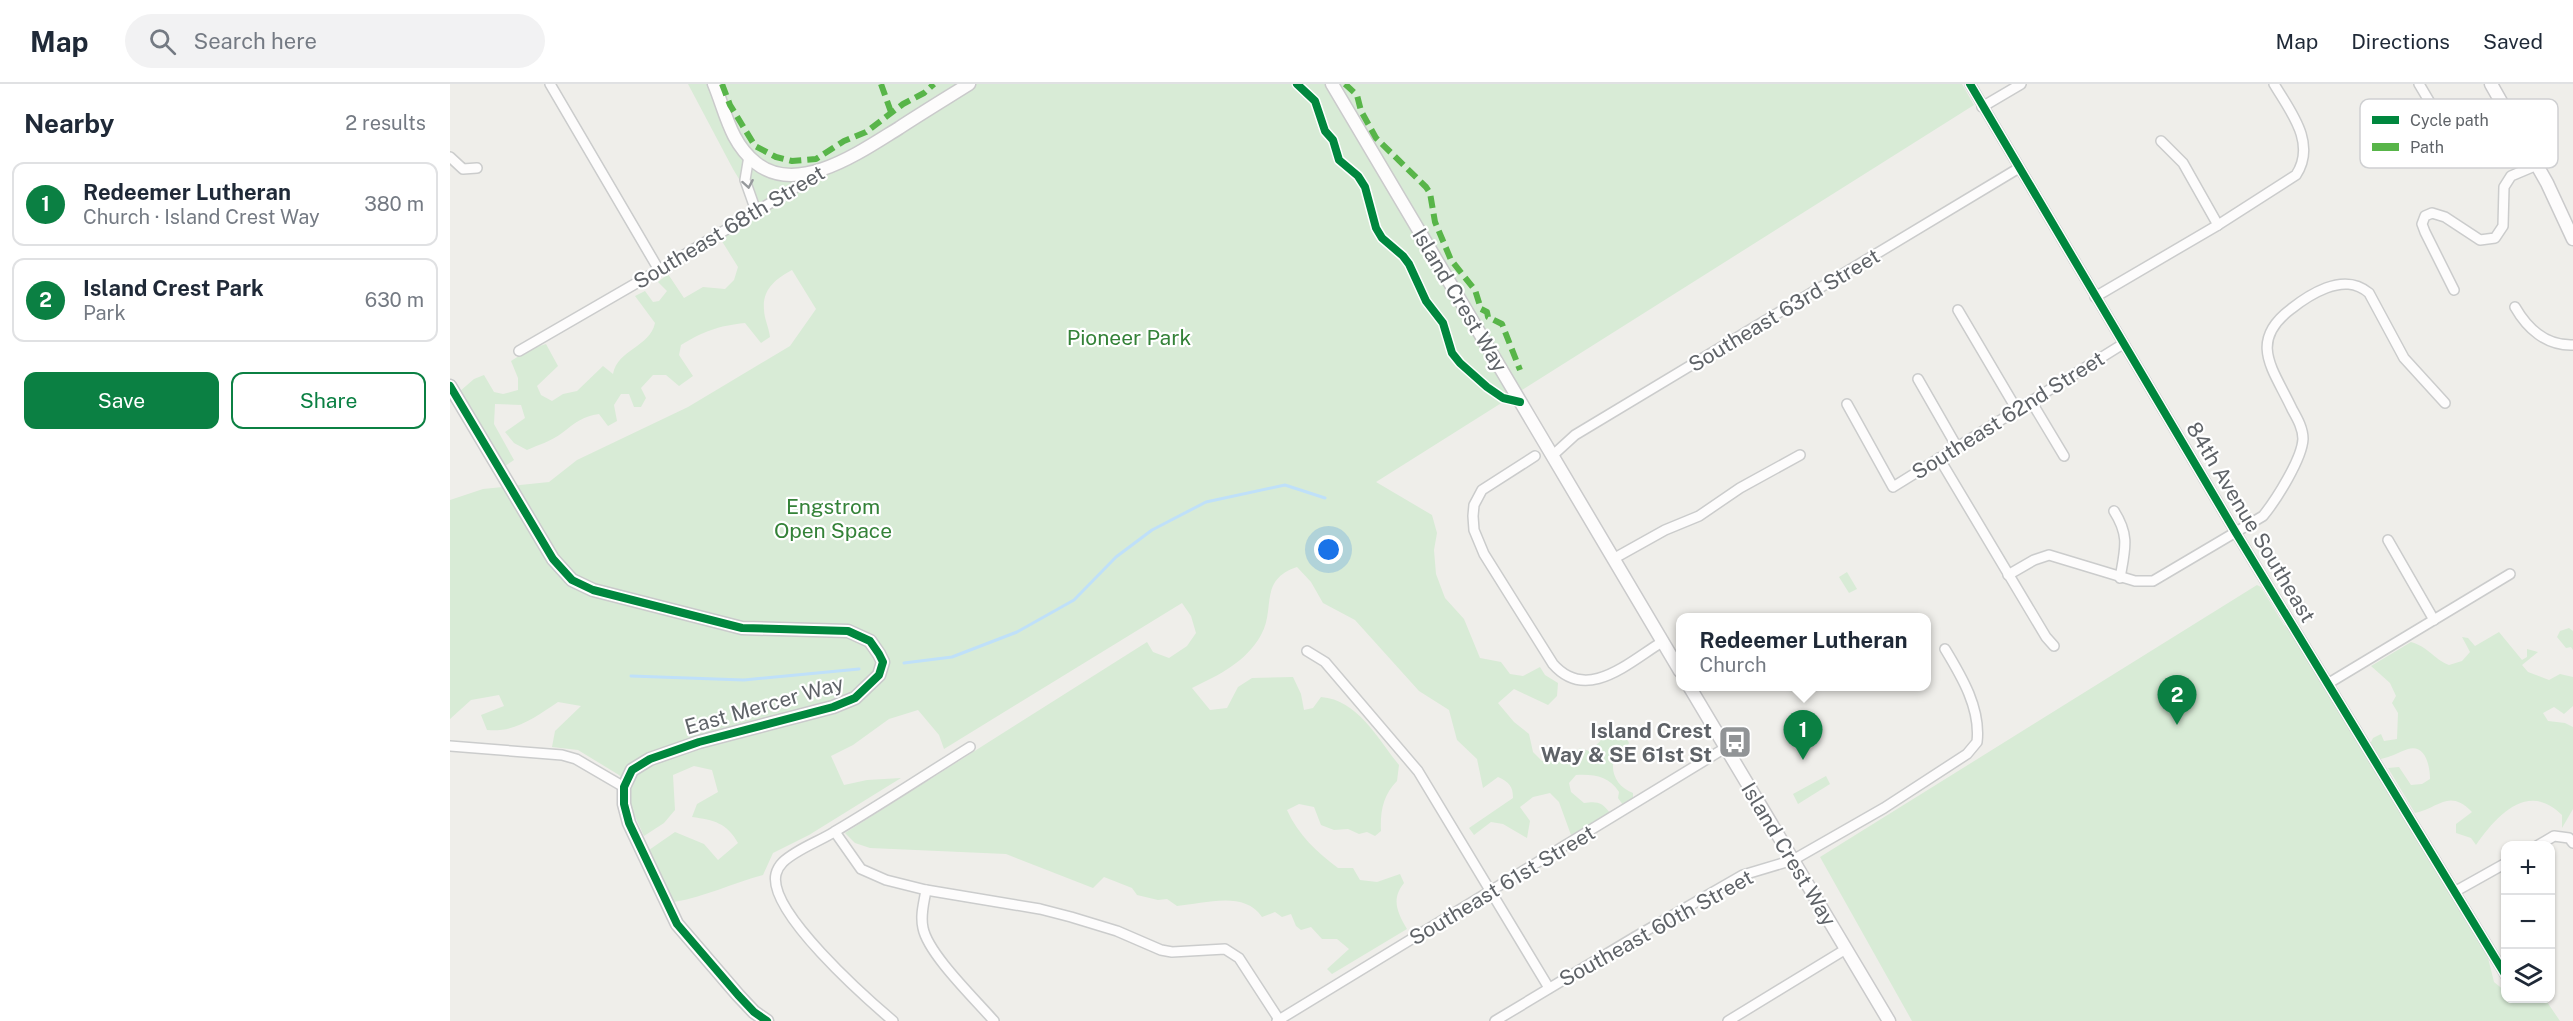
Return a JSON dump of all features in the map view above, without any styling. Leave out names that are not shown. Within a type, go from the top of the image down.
[{"type":"street","points":[[550,84],[659,270]]},
{"type":"street","points":[[714,84],[730,132],[757,164],[775,172],[795,174],[817,171]]},
{"type":"street","name":"Southeast 68th Street","points":[[519,351],[792,190],[817,171],[855,155],[969,84]]},
{"type":"street","name":"Island Crest Way","points":[[1332,84],[1676,665]]},
{"type":"street","name":"84th Avenue Southeast","points":[[1970,84],[2236,533],[2456,891],[2501,969]]},
{"type":"street","points":[[1983,106],[2021,84]]},
{"type":"street","points":[[2095,297],[2289,181],[2300,168],[2302,134],[2274,84]]},
{"type":"street","points":[[2419,84],[2428,99]]},
{"type":"street","points":[[2491,84],[2500,99]]},
{"type":"street","points":[[2161,141],[2183,163],[2218,225]]},
{"type":"street","points":[[749,156],[745,180],[756,211]]},
{"type":"street","points":[[450,158],[463,169],[477,168]]},
{"type":"street","name":"Southeast 63rd Street","points":[[1552,456],[1575,435],[2019,168]]},
{"type":"street","points":[[2454,290],[2425,232],[2422,224],[2425,216],[2432,213],[2445,217],[2480,240],[2495,237],[2503,226],[2504,187],[2511,176],[2530,168]]},
{"type":"street","points":[[2539,168],[2573,239]]},
{"type":"street","points":[[2008,575],[2034,560],[2049,555],[2144,583],[2161,578],[2254,523],[2269,508],[2303,443],[2302,429],[2269,359],[2266,341],[2275,322],[2302,300],[2336,285],[2345,284],[2362,288],[2375,301],[2395,345],[2445,403]]},
{"type":"street","points":[[2515,307],[2533,331],[2545,339],[2573,345]]},
{"type":"street","points":[[1958,310],[2017,410]]},
{"type":"street","name":"Southeast 62nd Street","points":[[1847,404],[1893,487],[2123,344]]},
{"type":"street","points":[[1918,379],[1957,447]]},
{"type":"street","name":"East Mercer Way","points":[[450,388],[543,543],[565,574],[572,580],[593,590],[742,628],[848,631],[870,641],[879,654],[882,663],[879,675],[855,698],[833,707],[699,742],[650,759],[632,770],[624,786]]},
{"type":"street","points":[[2031,401],[2064,456]]},
{"type":"street","points":[[1613,559],[1665,530],[1699,516],[1740,488],[1800,455]]},
{"type":"street","points":[[1535,456],[1482,490],[1473,516],[1474,530],[1484,554],[1553,664],[1566,676],[1580,681],[1597,680],[1662,642]]},
{"type":"street","points":[[1939,458],[2008,575],[2046,637],[2054,646]]},
{"type":"street","points":[[2114,511],[2123,525],[2126,539],[2121,578]]},
{"type":"street","points":[[2388,540],[2434,620]]},
{"type":"street","points":[[2329,684],[2510,574]]},
{"type":"street","name":"Southeast 60th Street","points":[[1495,1021],[1743,876],[1793,860],[1884,808],[1974,748],[1978,736],[1971,700],[1945,649]]},
{"type":"street","points":[[1307,651],[1324,662],[1418,771],[1549,988]]},
{"type":"street","name":"Island Crest Way","points":[[1691,691],[1889,1021]]},
{"type":"street","points":[[450,746],[562,755],[576,759],[624,786],[624,804],[629,823],[677,924],[738,995],[754,1012],[767,1021]]},
{"type":"street","points":[[893,1021],[861,994],[820,952],[779,895],[776,874],[783,862],[970,747]]},
{"type":"street","name":"Southeast 61st Street","points":[[1279,1021],[1725,748]]},
{"type":"street","points":[[835,832],[861,869],[886,880],[926,890],[1040,909],[1116,931],[1161,950],[1172,952],[1225,949],[1239,958],[1279,1021]]},
{"type":"street","points":[[2548,841],[2560,836],[2569,838],[2573,843]]},
{"type":"street","points":[[2456,891],[2501,865]]},
{"type":"street","points":[[926,890],[921,914],[922,927],[929,944],[994,1021]]},
{"type":"street","points":[[1728,1021],[1846,949]]},
{"type":"green space","points":[[688,84],[1962,84],[1974,105],[1376,482],[1432,515],[1437,533],[1434,550],[1436,574],[1445,598],[1464,619],[1480,658],[1501,662],[1510,674],[1523,676],[1540,667],[1545,675],[1558,683],[1557,696],[1548,705],[1514,689],[1498,703],[1514,722],[1529,734],[1533,752],[1542,761],[1565,761],[1580,748],[1589,751],[1612,732],[1625,735],[1629,743],[1622,759],[1613,764],[1613,769],[1618,781],[1633,793],[1633,799],[1623,805],[1618,798],[1619,792],[1611,782],[1595,776],[1576,775],[1569,783],[1571,792],[1584,803],[1602,804],[1610,813],[1571,835],[1559,802],[1550,793],[1533,797],[1520,807],[1530,821],[1527,838],[1503,824],[1491,822],[1474,835],[1469,828],[1513,798],[1510,785],[1498,777],[1483,788],[1477,759],[1457,740],[1449,710],[1419,691],[1355,620],[1323,603],[1311,582],[1297,567],[1277,579],[1272,587],[1265,625],[1248,653],[1222,673],[1192,688],[1210,710],[1227,708],[1238,687],[1252,678],[1293,677],[1301,694],[1304,710],[1313,708],[1321,697],[1346,705],[1366,722],[1399,765],[1397,781],[1388,792],[1383,804],[1381,831],[1375,836],[1367,832],[1359,834],[1348,829],[1334,830],[1321,825],[1314,807],[1299,804],[1287,810],[1291,819],[1309,842],[1338,868],[1353,868],[1360,880],[1377,882],[1400,874],[1404,883],[1398,895],[1397,906],[1407,929],[1332,974],[1327,969],[1349,949],[1337,939],[1322,939],[1311,927],[1301,930],[1296,926],[1291,914],[1282,917],[1275,912],[1262,917],[1254,909],[1234,901],[1211,901],[1177,906],[1167,899],[1158,900],[1137,895],[1132,888],[1104,877],[1093,888],[1006,854],[870,848],[855,843],[845,833],[1147,642],[1153,652],[1169,658],[1187,646],[1196,633],[1191,616],[1182,603],[944,749],[939,735],[918,710],[889,719],[853,745],[831,756],[844,785],[867,780],[901,778],[809,835],[773,853],[763,875],[697,897],[674,902],[649,850],[675,832],[704,844],[718,860],[738,843],[729,831],[719,824],[692,817],[697,804],[718,792],[712,770],[694,766],[673,775],[675,810],[664,823],[644,836],[631,808],[630,786],[619,775],[578,750],[552,747],[555,731],[581,706],[558,702],[516,726],[487,730],[481,715],[504,706],[499,695],[471,700],[450,719],[450,500],[483,489],[549,482],[577,460],[688,407],[790,346],[816,309],[792,270],[776,281],[765,296],[764,312],[770,337],[761,343],[745,323],[719,328],[697,336],[681,345],[679,355],[693,376],[679,386],[666,375],[653,375],[641,388],[646,398],[641,407],[634,407],[629,394],[621,394],[614,405],[617,421],[608,426],[599,414],[588,416],[554,438],[527,450],[514,443],[505,432],[525,418],[521,405],[495,404],[494,424],[514,460],[505,466],[459,392],[474,379],[484,375],[494,392],[503,394],[518,390],[518,378],[511,361],[530,349],[546,344],[558,366],[537,386],[541,395],[552,401],[563,394],[577,391],[603,366],[613,374],[621,359],[647,338],[652,331],[655,323],[635,296],[645,291],[653,302],[659,301],[667,291],[658,282],[668,274],[684,298],[703,287],[725,289],[734,280],[738,267],[720,238],[760,214],[733,169]]},
{"type":"green space","points":[[1847,572],[1857,589],[1849,593],[1839,577]]},
{"type":"green space","points":[[2257,585],[2261,587],[2284,625],[2289,629],[2486,950],[2494,982],[2501,988],[2501,1003],[2548,1003],[2560,1021],[1912,1021],[1820,857]]},
{"type":"green space","points":[[2569,628],[2573,631],[2573,650],[2571,647],[2566,648],[2557,637],[2560,631]]},
{"type":"green space","points":[[2499,632],[2522,660],[2527,657],[2527,649],[2538,652],[2522,665],[2528,672],[2549,680],[2560,674],[2573,677],[2573,706],[2564,714],[2554,707],[2543,713],[2548,721],[2565,723],[2573,727],[2573,809],[2562,828],[2562,815],[2549,805],[2537,801],[2514,806],[2503,813],[2476,845],[2471,838],[2456,833],[2456,824],[2472,812],[2464,805],[2450,800],[2415,813],[2388,768],[2399,767],[2411,785],[2422,784],[2430,779],[2428,763],[2423,753],[2414,748],[2381,759],[2370,744],[2373,738],[2381,734],[2384,741],[2397,739],[2398,713],[2392,703],[2396,696],[2390,683],[2371,666],[2411,642],[2449,665],[2462,661],[2470,652],[2462,637],[2468,638],[2475,646]]},
{"type":"green space","points":[[1826,776],[1830,784],[1798,804],[1793,794]]},
{"type":"waterway","points":[[904,663],[952,657],[1017,632],[1074,600],[1116,557],[1152,530],[1206,502],[1285,485],[1325,498]]},
{"type":"waterway","points":[[631,676],[744,680],[859,669]]},
{"type":"marked path","points":[[722,84],[730,105],[755,146],[776,157],[792,161],[816,159],[844,141],[866,132],[934,84]]},
{"type":"marked path","points":[[881,84],[891,112]]},
{"type":"marked path","points":[[1345,84],[1357,95],[1361,111],[1376,138],[1430,193],[1435,222],[1451,260],[1475,290],[1481,309],[1487,312],[1488,317],[1502,324],[1520,370]]},
{"type":"cycle path","points":[[1297,84],[1315,101],[1325,131],[1333,140],[1339,160],[1358,176],[1365,187],[1376,228],[1382,238],[1409,264],[1426,301],[1443,323],[1452,353],[1487,387],[1503,398],[1520,402]]},
{"type":"cycle path","points":[[1970,84],[2236,533],[2501,968]]},
{"type":"cycle path","points":[[450,386],[553,559],[572,580],[593,590],[742,628],[848,631],[870,641],[883,662],[879,675],[855,698],[833,707],[699,742],[650,759],[632,770],[624,787],[624,804],[629,823],[677,924],[738,995],[754,1012],[767,1021]]},
{"type":"place","name":"Island Crest Park","points":[[2177,725]]},
{"type":"place","name":"Island Crest Way & SE 61st St","points":[[1735,742]]},
{"type":"place","name":"Redeemer Lutheran","points":[[1803,760]]},
{"type":"park label","name":"Pioneer Park","points":[[1129,337]]},
{"type":"park label","name":"Engstrom Open Space","points":[[833,518]]}]
